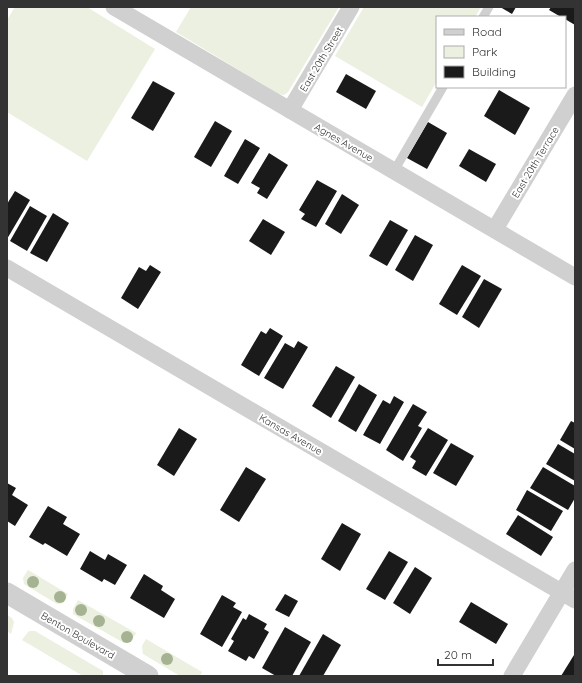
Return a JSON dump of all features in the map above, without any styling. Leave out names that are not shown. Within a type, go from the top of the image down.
[{"type":"street","name":"Agnes Avenue","points":[[114,7],[575,277]]},
{"type":"street","name":"East 20th Street","points":[[290,110],[351,7]]},
{"type":"street","name":"East 20th Terrace","points":[[495,229],[575,95]]},
{"type":"street","name":"Kansas Avenue","points":[[7,268],[568,596]]},
{"type":"street","points":[[512,676],[568,596],[575,570]]},
{"type":"street","name":"Benton Boulevard","points":[[7,593],[148,676]]},
{"type":"lane","points":[[484,16],[489,7]]},
{"type":"lane","points":[[394,171],[442,88]]},
{"type":"green space","points":[[15,7],[87,7],[155,49],[87,161],[7,112],[7,20]]},
{"type":"green space","points":[[191,7],[339,7],[288,92],[284,95],[279,94],[176,32]]},
{"type":"green space","points":[[364,7],[481,7],[476,16],[436,16],[436,83],[422,107],[335,56]]},
{"type":"green space","points":[[28,570],[68,594],[63,603],[57,604],[24,584],[23,578]]},
{"type":"green space","points":[[78,600],[136,633],[131,641],[124,643],[73,614],[73,609]]},
{"type":"green space","points":[[7,615],[12,618],[14,622],[11,634],[7,631]]},
{"type":"green space","points":[[29,631],[35,631],[103,671],[103,676],[83,676],[22,640]]},
{"type":"green space","points":[[146,639],[202,672],[200,676],[180,676],[143,654],[142,646]]},
{"type":"building","points":[[500,7],[516,7],[512,14]]},
{"type":"building","points":[[551,7],[575,7],[575,25],[566,20],[566,16],[559,16],[549,10]]},
{"type":"building","points":[[346,74],[376,91],[366,109],[336,92]]},
{"type":"building","points":[[153,81],[175,93],[153,131],[131,118]]},
{"type":"building","points":[[499,90],[530,108],[515,135],[484,116]]},
{"type":"building","points":[[215,121],[232,131],[211,167],[194,157]]},
{"type":"building","points":[[428,122],[447,133],[427,169],[407,158]]},
{"type":"building","points":[[245,139],[260,148],[238,184],[224,176]]},
{"type":"building","points":[[469,149],[496,164],[486,182],[459,166]]},
{"type":"building","points":[[269,153],[288,165],[267,199],[257,193],[260,188],[251,183]]},
{"type":"building","points":[[317,180],[337,191],[316,227],[301,219],[305,214],[299,210]]},
{"type":"building","points":[[15,191],[30,200],[7,239],[7,204]]},
{"type":"building","points":[[342,194],[359,205],[341,234],[325,224]]},
{"type":"building","points":[[30,206],[47,216],[27,251],[10,241]]},
{"type":"building","points":[[53,213],[69,223],[47,262],[30,253]]},
{"type":"building","points":[[263,219],[285,232],[271,255],[249,241]]},
{"type":"building","points":[[390,220],[408,230],[387,266],[369,256]]},
{"type":"building","points":[[415,235],[433,245],[413,281],[395,270]]},
{"type":"building","points":[[150,265],[161,272],[138,309],[121,298],[139,267],[146,271]]},
{"type":"building","points":[[462,265],[481,276],[457,315],[439,304]]},
{"type":"building","points":[[484,279],[502,289],[479,328],[462,317]]},
{"type":"building","points":[[270,328],[283,336],[259,376],[241,365],[261,331],[266,334]]},
{"type":"building","points":[[298,341],[308,347],[283,389],[264,378],[285,343],[294,348]]},
{"type":"building","points":[[336,366],[355,377],[331,418],[312,406]]},
{"type":"building","points":[[359,384],[377,395],[356,432],[338,421]]},
{"type":"building","points":[[394,396],[404,402],[380,444],[363,435],[383,400],[390,404]]},
{"type":"building","points":[[413,404],[427,412],[418,426],[422,428],[403,461],[386,450]]},
{"type":"building","points":[[571,421],[575,423],[575,449],[560,440]]},
{"type":"building","points":[[179,428],[197,439],[174,476],[157,465]]},
{"type":"building","points":[[428,428],[448,440],[426,476],[412,468],[416,461],[410,457]]},
{"type":"building","points":[[451,443],[474,456],[456,486],[433,473]]},
{"type":"building","points":[[558,444],[575,454],[575,481],[546,464]]},
{"type":"building","points":[[246,467],[266,479],[239,522],[220,510]]},
{"type":"building","points":[[543,467],[575,486],[575,498],[568,510],[530,488]]},
{"type":"building","points":[[7,483],[16,488],[12,495],[28,505],[15,526],[7,521]]},
{"type":"building","points":[[527,490],[563,511],[551,531],[516,510]]},
{"type":"building","points":[[48,506],[67,517],[63,524],[80,534],[67,556],[45,543],[43,545],[29,537]]},
{"type":"building","points":[[518,515],[553,537],[541,556],[506,534]]},
{"type":"building","points":[[342,523],[361,534],[340,571],[321,559]]},
{"type":"building","points":[[90,551],[105,560],[108,554],[127,565],[115,585],[104,579],[102,582],[80,569]]},
{"type":"building","points":[[389,551],[408,562],[385,600],[366,589]]},
{"type":"building","points":[[415,567],[432,578],[410,614],[393,603]]},
{"type":"building","points":[[144,574],[163,586],[161,590],[175,599],[164,618],[130,598]]},
{"type":"building","points":[[285,594],[298,601],[289,617],[275,610]]},
{"type":"building","points":[[222,595],[236,603],[233,607],[242,612],[222,647],[200,634]]},
{"type":"building","points":[[471,602],[508,624],[496,644],[459,622]]},
{"type":"building","points":[[249,614],[267,624],[264,629],[269,632],[254,659],[249,656],[246,661],[228,651],[234,641],[231,639],[243,618],[246,620]]},
{"type":"building","points":[[285,627],[311,642],[292,676],[276,676],[262,668]]},
{"type":"building","points":[[323,634],[341,645],[323,676],[299,676]]},
{"type":"building","points":[[574,655],[575,676],[561,676]]}]
